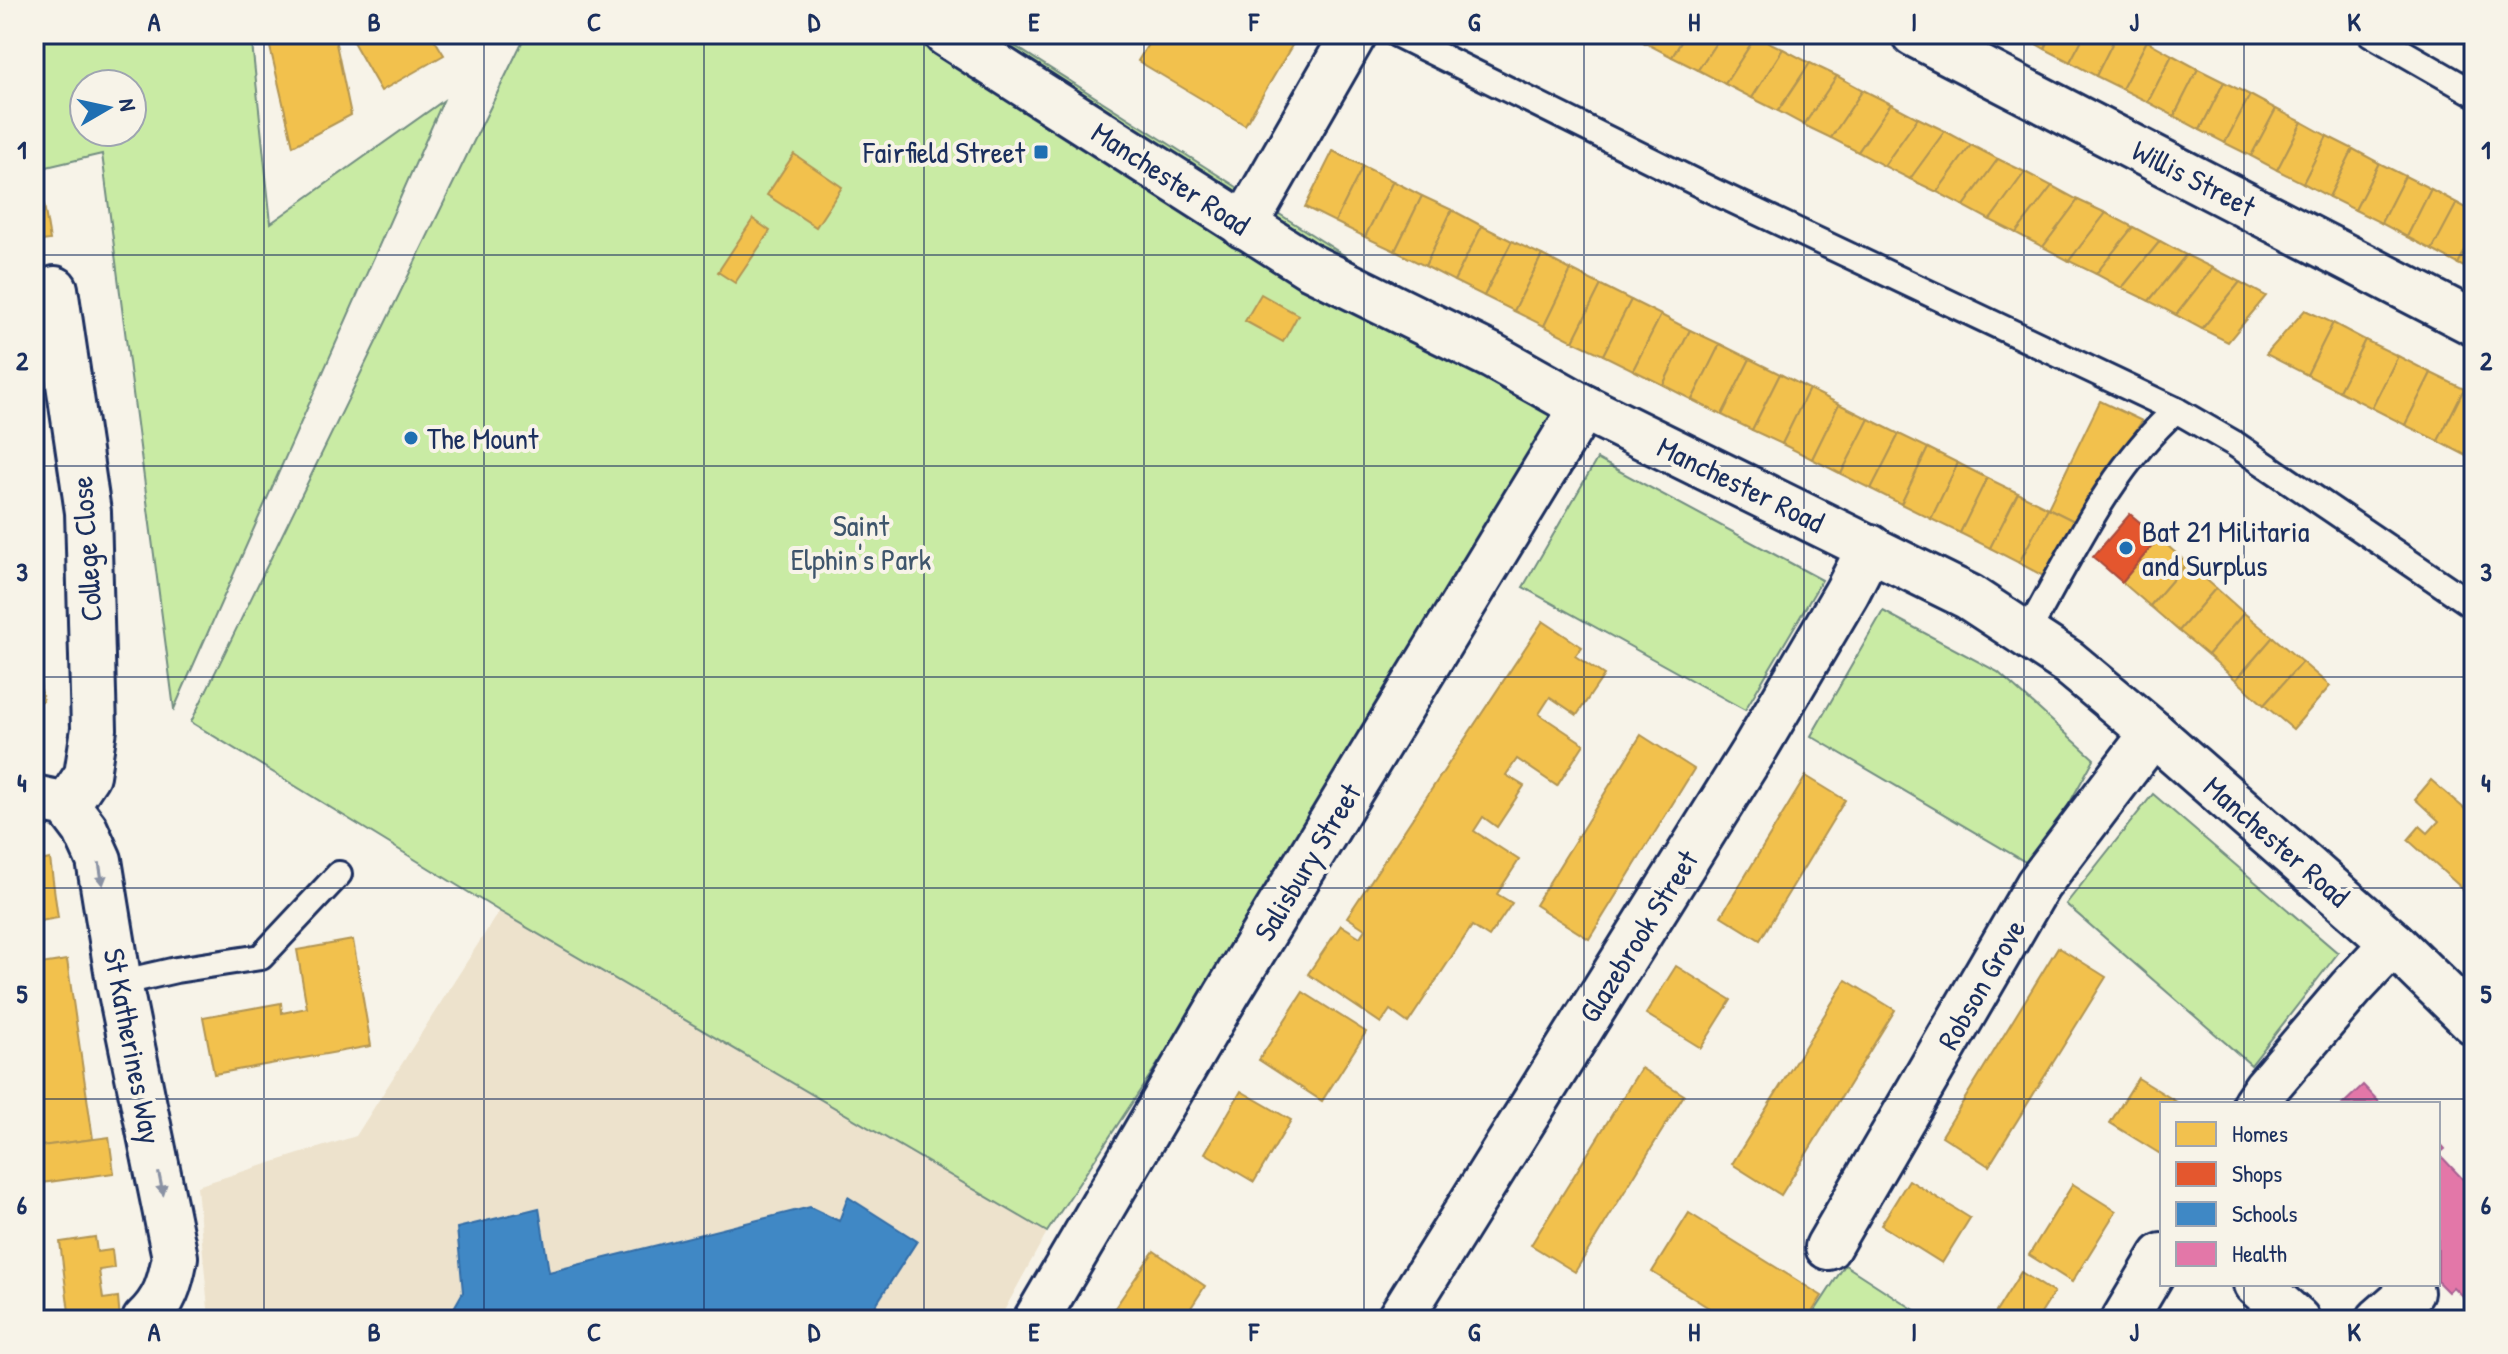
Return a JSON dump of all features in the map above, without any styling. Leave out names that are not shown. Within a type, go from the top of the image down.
[{"type":"street","name":"Manchester Road","points":[[946,34],[1309,266],[1492,356],[1583,407],[1969,597],[2027,633],[2068,662],[2153,733],[2393,943],[2474,1022]]},
{"type":"street","points":[[1244,226],[1354,34]]},
{"type":"street","name":"Willis Street","points":[[1914,34],[2474,323]]},
{"type":"street","name":"College Close","points":[[50,802],[87,775],[94,729],[88,512],[55,289]]},
{"type":"street","name":"Salisbury Street","points":[[1036,1320],[1227,994],[1583,407]]},
{"type":"street","name":"Glazebrook Street","points":[[1399,1320],[1753,752],[1870,547]]},
{"type":"street","name":"Robson Grove","points":[[1828,1247],[2038,885],[2153,733]]},
{"type":"street","name":"St Katherines Way","points":[[50,802],[85,829],[99,860],[119,983],[175,1257],[170,1285],[158,1308],[145,1320]]},
{"type":"street","points":[[2256,1102],[2351,988],[2393,943]]},
{"type":"street","points":[[2124,1320],[2160,1259]]},
{"type":"street","points":[[2258,1286],[2297,1320]]},
{"type":"lane","points":[[1396,34],[1713,191],[2176,410],[2273,469],[2474,606]]},
{"type":"lane","points":[[2371,34],[2474,93]]},
{"type":"lane","points":[[2027,633],[2114,483],[2157,427],[2176,410]]},
{"type":"lane","points":[[119,983],[176,970],[261,957],[339,874]]},
{"type":"shaded area","points":[[499,911],[1047,1232],[999,1320],[209,1320],[197,1186],[356,1136]]},
{"type":"green space","points":[[34,34],[251,34],[271,223],[443,101],[174,709],[102,154],[34,170]]},
{"type":"green space","name":"Saint Elphin's Park","points":[[526,34],[996,34],[1583,407],[1482,571],[1047,1232],[499,911],[191,722]]},
{"type":"green space","points":[[1597,459],[1822,580],[1745,710],[1523,587]]},
{"type":"green space","points":[[1883,611],[1998,672],[2094,759],[2034,867],[1811,736]]},
{"type":"green space","points":[[2153,794],[2338,953],[2251,1065],[2066,904]]},
{"type":"green space","points":[[1845,1265],[1930,1320],[1809,1320]]},
{"type":"building: Homes","points":[[267,34],[334,34],[351,115],[293,146]]},
{"type":"building: Homes","points":[[361,34],[431,34],[444,55],[381,91],[352,40]]},
{"type":"building: Homes","points":[[1154,34],[1291,34],[1297,37],[1245,125],[1138,61]]},
{"type":"building: Homes","points":[[1628,34],[1651,34],[1645,43]]},
{"type":"building: Homes","points":[[1651,34],[1686,34],[1672,57],[1645,43]]},
{"type":"building: Homes","points":[[1686,34],[1722,34],[1698,70],[1672,57]]},
{"type":"building: Homes","points":[[1722,34],[1756,36],[1725,84],[1698,70]]},
{"type":"building: Homes","points":[[2019,34],[2052,34],[2045,49]]},
{"type":"building: Homes","points":[[2052,34],[2085,34],[2070,62],[2045,49]]},
{"type":"building: Homes","points":[[2085,34],[2117,34],[2096,76],[2070,62]]},
{"type":"building: Homes","points":[[2117,34],[2132,34],[2147,41],[2122,89],[2096,76]]},
{"type":"building: Homes","points":[[1756,36],[1783,49],[1752,98],[1725,84]]},
{"type":"building: Homes","points":[[2147,41],[2172,55],[2148,102],[2122,89]]},
{"type":"building: Homes","points":[[1783,49],[1810,63],[1778,111],[1752,98]]},
{"type":"building: Homes","points":[[2172,55],[2198,69],[2174,116],[2148,102]]},
{"type":"building: Homes","points":[[1810,63],[1837,76],[1804,125],[1778,111]]},
{"type":"building: Homes","points":[[2198,69],[2224,82],[2200,130],[2174,116]]},
{"type":"building: Homes","points":[[1837,76],[1863,90],[1831,138],[1804,125]]},
{"type":"building: Homes","points":[[2224,82],[2250,95],[2225,143],[2200,130]]},
{"type":"building: Homes","points":[[1863,90],[1891,104],[1858,152],[1831,138]]},
{"type":"building: Homes","points":[[2250,95],[2276,109],[2251,156],[2225,143]]},
{"type":"building: Homes","points":[[1891,104],[1918,118],[1884,166],[1858,152]]},
{"type":"building: Homes","points":[[2276,109],[2302,122],[2277,170],[2251,156]]},
{"type":"building: Homes","points":[[1918,118],[1945,131],[1910,179],[1884,166]]},
{"type":"building: Homes","points":[[2302,122],[2327,136],[2303,183],[2277,170]]},
{"type":"building: Homes","points":[[1945,131],[1971,145],[1937,192],[1910,179]]},
{"type":"building: Homes","points":[[2327,136],[2353,149],[2329,197],[2303,183]]},
{"type":"building: Homes","points":[[1971,145],[1998,159],[1964,206],[1937,192]]},
{"type":"building: Homes","points":[[2353,149],[2379,163],[2355,210],[2329,197]]},
{"type":"building: Homes","points":[[1333,151],[1363,166],[1335,222],[1305,207]]},
{"type":"building: Homes","points":[[794,154],[842,187],[816,227],[767,195]]},
{"type":"building: Homes","points":[[1998,159],[2025,172],[1990,220],[1964,206]]},
{"type":"building: Homes","points":[[2379,163],[2405,176],[2381,223],[2355,210]]},
{"type":"building: Homes","points":[[1363,166],[1393,181],[1365,237],[1335,222]]},
{"type":"building: Homes","points":[[2025,172],[2052,186],[2016,233],[1990,220]]},
{"type":"building: Homes","points":[[2405,176],[2431,189],[2407,237],[2381,223]]},
{"type":"building: Homes","points":[[1393,181],[1422,196],[1395,251],[1365,237]]},
{"type":"building: Homes","points":[[2052,186],[2078,200],[2043,247],[2016,233]]},
{"type":"building: Homes","points":[[2431,189],[2457,203],[2432,250],[2407,237]]},
{"type":"building: Homes","points":[[1422,196],[1452,210],[1425,266],[1395,251]]},
{"type":"building: Homes","points":[[43,199],[50,240],[34,242],[34,201]]},
{"type":"building: Homes","points":[[2078,200],[2106,213],[2069,261],[2043,247]]},
{"type":"building: Homes","points":[[2457,203],[2474,212],[2474,234],[2458,264],[2432,250]]},
{"type":"building: Homes","points":[[1452,210],[1482,226],[1454,281],[1425,266]]},
{"type":"building: Homes","points":[[2106,213],[2133,227],[2096,274],[2069,261]]},
{"type":"building: Homes","points":[[753,219],[770,231],[735,283],[718,272]]},
{"type":"building: Homes","points":[[1482,226],[1512,241],[1484,296],[1454,281]]},
{"type":"building: Homes","points":[[2133,227],[2160,241],[2122,288],[2096,274]]},
{"type":"building: Homes","points":[[2474,234],[2474,272],[2458,264]]},
{"type":"building: Homes","points":[[1512,241],[1542,255],[1514,311],[1484,296]]},
{"type":"building: Homes","points":[[2160,241],[2186,255],[2149,301],[2122,288]]},
{"type":"building: Homes","points":[[1542,255],[1571,270],[1544,326],[1514,311]]},
{"type":"building: Homes","points":[[2186,255],[2213,268],[2176,315],[2149,301]]},
{"type":"building: Homes","points":[[2213,268],[2240,282],[2202,329],[2176,315]]},
{"type":"building: Homes","points":[[1571,270],[1601,285],[1573,341],[1544,326]]},
{"type":"building: Homes","points":[[2240,282],[2266,296],[2228,342],[2202,329]]},
{"type":"building: Homes","points":[[1601,285],[1631,300],[1603,355],[1573,341]]},
{"type":"building: Homes","points":[[1261,294],[1298,315],[1283,342],[1245,321]]},
{"type":"building: Homes","points":[[1631,300],[1661,315],[1633,370],[1603,355]]},
{"type":"building: Homes","points":[[2305,310],[2333,323],[2307,375],[2266,354]]},
{"type":"building: Homes","points":[[1661,315],[1690,330],[1663,385],[1633,370]]},
{"type":"building: Homes","points":[[2333,323],[2365,340],[2339,391],[2307,375]]},
{"type":"building: Homes","points":[[1690,330],[1720,344],[1692,400],[1663,385]]},
{"type":"building: Homes","points":[[2365,340],[2398,356],[2372,408],[2339,391]]},
{"type":"building: Homes","points":[[1720,344],[1750,359],[1722,415],[1692,400]]},
{"type":"building: Homes","points":[[2398,356],[2431,373],[2405,425],[2372,408]]},
{"type":"building: Homes","points":[[1750,359],[1780,374],[1752,430],[1722,415]]},
{"type":"building: Homes","points":[[2431,373],[2464,389],[2438,441],[2405,425]]},
{"type":"building: Homes","points":[[1780,374],[1809,389],[1782,444],[1752,430]]},
{"type":"building: Homes","points":[[1809,389],[1839,404],[1812,459],[1782,444]]},
{"type":"building: Homes","points":[[2464,389],[2474,395],[2474,451],[2471,458],[2438,441]]},
{"type":"building: Homes","points":[[2100,401],[2142,421],[2076,522],[2048,508]]},
{"type":"building: Homes","points":[[1839,404],[1869,419],[1841,474],[1812,459]]},
{"type":"building: Homes","points":[[1869,419],[1899,434],[1871,489],[1841,474]]},
{"type":"building: Homes","points":[[1899,434],[1928,448],[1901,504],[1871,489]]},
{"type":"building: Homes","points":[[1928,448],[1958,463],[1931,519],[1901,504]]},
{"type":"building: Homes","points":[[1958,463],[1987,478],[1960,533],[1931,519]]},
{"type":"building: Homes","points":[[1987,478],[2018,493],[1990,548],[1960,533]]},
{"type":"building: Homes","points":[[2018,493],[2048,508],[2019,563],[1990,548]]},
{"type":"building: Homes","points":[[2048,508],[2076,522],[2047,578],[2019,563]]},
{"type":"building: Homes","points":[[2159,538],[2187,563],[2150,606],[2122,582]]},
{"type":"building: Homes","points":[[2187,563],[2216,588],[2179,631],[2150,606]]},
{"type":"building: Homes","points":[[2216,588],[2244,613],[2208,655],[2179,631]]},
{"type":"building: Homes","points":[[2244,613],[2273,637],[2236,680],[2208,655]]},
{"type":"building: Homes","points":[[1543,621],[1582,647],[1575,656],[1604,675],[1577,715],[1550,697],[1539,714],[1584,744],[1557,786],[1517,759],[1506,775],[1524,786],[1497,827],[1483,817],[1474,831],[1519,860],[1497,894],[1512,903],[1489,937],[1472,926],[1408,1023],[1390,1010],[1381,1023],[1308,974],[1341,925],[1360,937],[1365,929],[1347,917]]},
{"type":"building: Homes","points":[[2273,637],[2302,662],[2264,705],[2236,680]]},
{"type":"building: Homes","points":[[2302,662],[2330,686],[2293,729],[2264,705]]},
{"type":"building: Homes","points":[[37,663],[43,701],[34,703],[34,664]]},
{"type":"building: Homes","points":[[1641,735],[1694,769],[1589,939],[1535,905]]},
{"type":"building: Homes","points":[[1806,776],[1845,800],[1760,940],[1721,916]]},
{"type":"building: Homes","points":[[2431,780],[2474,817],[2474,899],[2408,840],[2420,826],[2428,833],[2439,821],[2415,799]]},
{"type":"building: Homes","points":[[50,859],[58,918],[34,922],[34,862]]},
{"type":"building: Homes","points":[[353,940],[371,1046],[214,1074],[203,1017],[281,1003],[282,1013],[307,1008],[297,950]]},
{"type":"building: Homes","points":[[2058,947],[2106,977],[1989,1166],[1942,1136]]},
{"type":"building: Homes","points":[[67,960],[93,1139],[36,1147],[34,965]]},
{"type":"building: Homes","points":[[1676,966],[1731,1000],[1701,1048],[1646,1014]]},
{"type":"building: Homes","points":[[1846,980],[1895,1010],[1781,1195],[1732,1164]]},
{"type":"building: Homes","points":[[1303,992],[1366,1032],[1322,1101],[1259,1060]]},
{"type":"building: Homes","points":[[1641,1068],[1684,1095],[1575,1272],[1531,1245]]},
{"type":"building: Homes","points":[[2138,1078],[2177,1102],[2160,1102],[2160,1154],[2110,1123]]},
{"type":"building: Homes","points":[[1241,1091],[1291,1120],[1254,1182],[1205,1153]]},
{"type":"building: Homes","points":[[109,1137],[114,1173],[34,1184],[34,1147]]},
{"type":"building: Homes","points":[[1909,1180],[1970,1218],[1942,1263],[1881,1225]]},
{"type":"building: Homes","points":[[2073,1184],[2116,1211],[2072,1282],[2029,1255]]},
{"type":"building: Homes","points":[[1689,1213],[1822,1296],[1807,1320],[1728,1320],[1652,1272]]},
{"type":"building: Homes","points":[[95,1237],[97,1252],[112,1250],[114,1268],[99,1270],[103,1299],[118,1297],[120,1320],[70,1320],[60,1242]]},
{"type":"building: Homes","points":[[1154,1251],[1205,1286],[1183,1320],[1117,1320],[1110,1315]]},
{"type":"building: Homes","points":[[2021,1272],[2054,1293],[2037,1320],[1991,1320]]},
{"type":"building: Shops","name":"Bat 21 Militaria and Surplus","points":[[2130,514],[2159,538],[2122,582],[2093,557]]},
{"type":"building: Schools","points":[[848,1197],[917,1241],[866,1320],[447,1320],[463,1292],[457,1228],[539,1208],[549,1272],[810,1207],[839,1221]]},
{"type":"building: Health","points":[[2363,1085],[2379,1102],[2345,1102]]},
{"type":"building: Health","points":[[2440,1155],[2474,1191],[2474,1298],[2469,1303],[2453,1287],[2448,1292],[2440,1284]]},
{"type":"place","name":"Fairfield Street","points":[[1041,152]]},
{"type":"place","name":"The Mount","points":[[411,438]]},
{"type":"place","name":"Bat 21 Militaria and Surplus","points":[[2126,548]]}]
